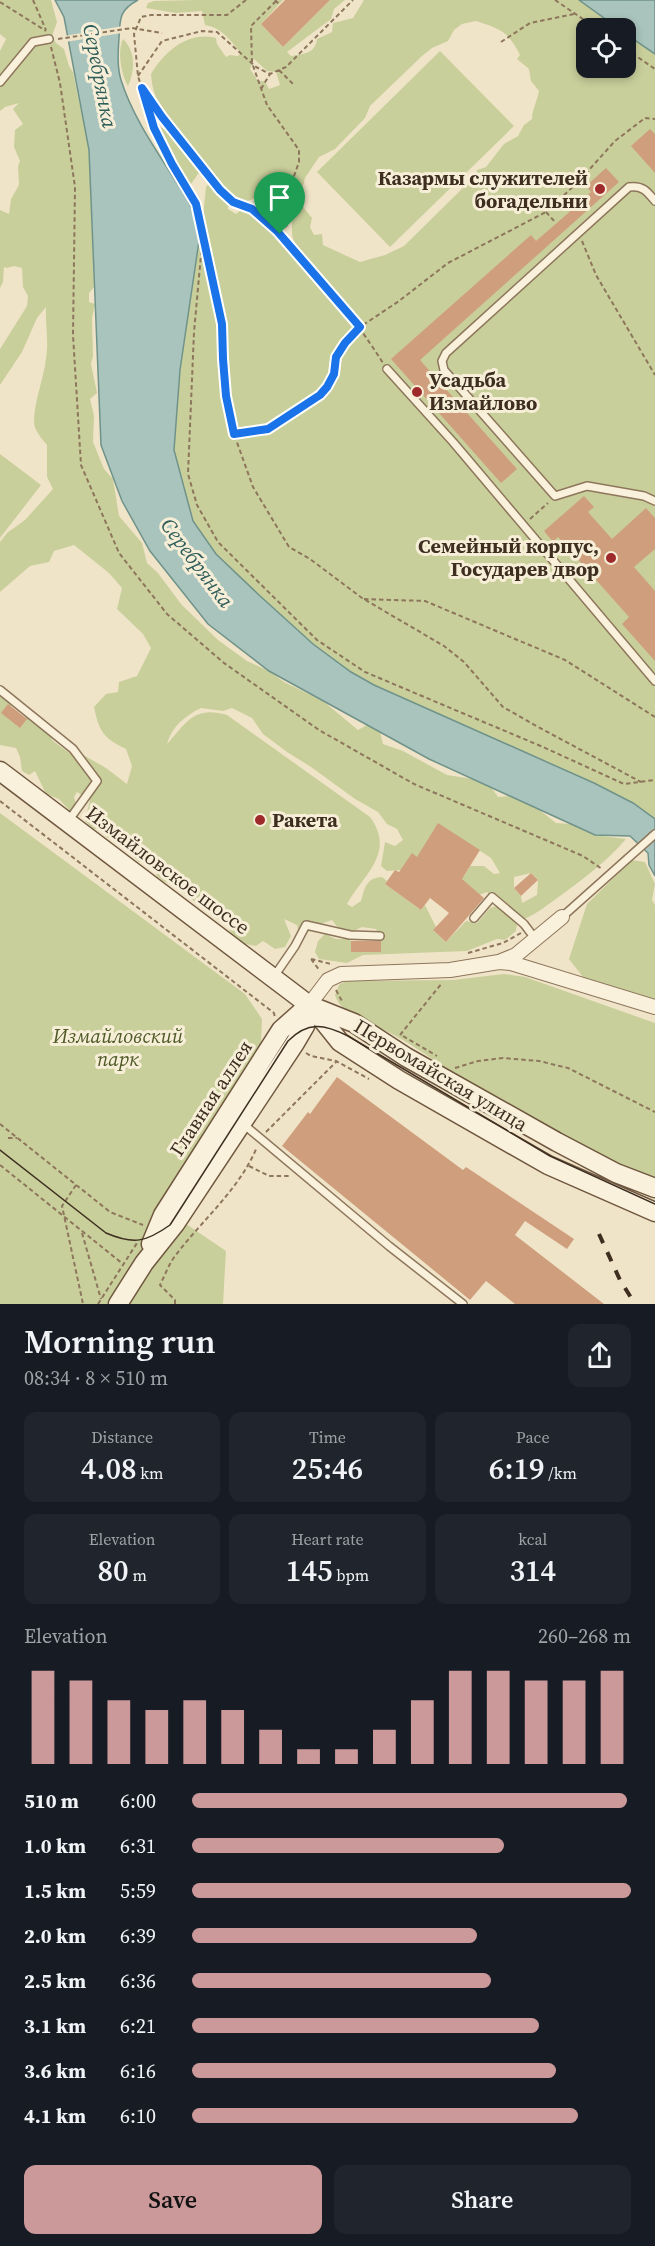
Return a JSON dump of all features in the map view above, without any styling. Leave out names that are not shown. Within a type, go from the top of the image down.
[{"type":"main road","name":"Измайловское шоссе","points":[[0,771],[309,1005]]},
{"type":"main road","name":"Первомайская улица","points":[[309,1005],[340,1042],[399,1080],[548,1166],[655,1212]]},
{"type":"main road","name":"Первомайская улица","points":[[309,1005],[354,1023],[406,1057],[557,1142],[616,1173],[655,1188]]},
{"type":"main road","name":"Главная аллея","points":[[236,1118],[298,1046],[309,1005]]},
{"type":"main road","name":"Главная аллея","points":[[110,1302],[175,1224],[236,1118],[281,1030],[309,1005]]},
{"type":"main road","points":[[298,1046],[304,1036],[317,1034],[340,1042]]},
{"type":"street","points":[[309,1005],[323,985],[334,976],[454,970],[499,962],[516,955],[562,917]]},
{"type":"street","points":[[499,962],[511,963],[655,1007]]},
{"type":"lane","points":[[0,82],[33,42],[49,39]]},
{"type":"lane","points":[[655,201],[646,190],[636,186],[629,187],[446,353],[442,361],[444,370],[555,496],[587,486],[644,496],[655,501]]},
{"type":"lane","points":[[387,369],[453,442],[655,681]]},
{"type":"lane","points":[[0,690],[73,749],[97,782],[68,822]]},
{"type":"lane","points":[[562,917],[655,834]]},
{"type":"lane","points":[[474,918],[492,897],[527,928],[536,940]]},
{"type":"lane","points":[[273,978],[306,925],[350,935],[380,936]]},
{"type":"lane","points":[[236,1118],[388,1246],[462,1304]]},
{"type":"path","points":[[33,0],[49,39],[60,83],[75,188],[73,335],[81,465],[119,553],[167,614],[224,663],[319,730],[414,784],[583,856],[603,869],[597,873]]},
{"type":"path","points":[[246,0],[227,15],[151,15],[141,17],[133,29],[138,75],[154,128],[196,204],[222,324],[226,396],[234,434],[253,487],[289,547],[310,559],[362,598],[444,646],[464,663],[503,706],[643,782]]},
{"type":"path","points":[[261,89],[270,74],[285,68],[353,0]]},
{"type":"path","points":[[555,0],[580,18]]},
{"type":"path","points":[[280,5],[275,1],[251,26],[252,63],[267,105],[299,150],[299,162],[287,196],[287,225],[280,234]]},
{"type":"path","points":[[0,2],[46,31]]},
{"type":"path","points":[[501,42],[530,23],[574,14]]},
{"type":"path","points":[[64,39],[133,29],[162,33]]},
{"type":"path","points":[[138,75],[162,41],[202,31],[217,32],[252,63],[270,74]]},
{"type":"path","points":[[636,56],[655,69]]},
{"type":"path","points":[[279,70],[293,84]]},
{"type":"path","points":[[142,88],[220,190],[233,202],[252,209],[280,234],[360,327],[387,369]]},
{"type":"path","points":[[234,434],[268,429],[320,395],[334,374],[336,357],[360,327],[399,302],[448,263],[546,212],[579,182],[615,141],[645,118],[655,120]]},
{"type":"path","points":[[287,196],[297,198]]},
{"type":"path","points":[[562,197],[572,209]]},
{"type":"path","points":[[546,212],[556,223]]},
{"type":"path","points":[[203,233],[194,332],[188,474],[198,505],[218,542],[317,640],[364,672],[543,747],[624,784],[655,780]]},
{"type":"path","points":[[579,233],[596,275],[655,375]]},
{"type":"path","points":[[523,525],[555,496]]},
{"type":"path","points":[[362,598],[425,601],[565,660],[655,717]]},
{"type":"path","points":[[0,801],[274,1013]]},
{"type":"path","points":[[465,954],[503,943],[527,928]]},
{"type":"path","points":[[310,959],[340,964]]},
{"type":"path","points":[[400,1035],[454,970]]},
{"type":"path","points":[[175,1304],[175,1300],[160,1285],[175,1257],[214,1213],[249,1166],[260,1138],[336,1061],[310,1056],[298,1046]]},
{"type":"path","points":[[452,1069],[478,1061],[503,1058],[538,1061],[568,1068],[655,1112]]},
{"type":"path","points":[[0,1124],[110,1212],[147,1227]]},
{"type":"path","points":[[8,1138],[18,1138]]},
{"type":"path","points":[[0,1165],[123,1264]]},
{"type":"path","points":[[249,1166],[269,1176],[304,1175]]},
{"type":"path","points":[[76,1185],[62,1206],[83,1304]]},
{"type":"path","points":[[82,1231],[110,1302]]},
{"type":"path","points":[[110,1302],[123,1264],[138,1241]]},
{"type":"path","points":[[98,1304],[110,1302]]},
{"type":"green space","points":[[0,0],[51,0],[57,22],[52,36],[56,43],[64,49],[73,72],[89,150],[94,287],[89,293],[89,302],[95,304],[92,318],[93,356],[91,364],[97,393],[90,399],[94,416],[93,442],[104,469],[113,479],[119,516],[142,543],[147,563],[158,573],[181,604],[218,640],[247,661],[323,701],[358,730],[367,725],[380,732],[383,744],[403,751],[447,775],[473,779],[491,787],[498,797],[511,796],[537,808],[556,823],[571,824],[595,835],[626,839],[575,885],[539,911],[517,923],[516,931],[505,940],[497,939],[467,951],[363,955],[347,963],[319,959],[315,952],[318,941],[325,934],[336,939],[349,939],[352,952],[381,952],[381,941],[376,929],[362,927],[352,932],[339,929],[332,920],[312,927],[312,931],[304,932],[298,930],[297,925],[284,919],[291,936],[285,947],[275,949],[263,941],[256,946],[240,943],[226,923],[187,896],[177,886],[157,876],[152,862],[139,862],[132,855],[131,846],[119,843],[114,838],[108,838],[99,829],[93,829],[85,821],[90,800],[77,792],[74,797],[77,807],[70,811],[59,799],[46,794],[35,771],[29,775],[22,771],[16,748],[0,745],[0,694],[10,702],[13,715],[32,719],[46,729],[53,741],[72,755],[85,756],[127,784],[132,766],[126,749],[103,733],[94,707],[106,694],[118,692],[119,682],[137,676],[151,648],[143,634],[117,609],[122,588],[109,573],[74,545],[54,551],[49,562],[30,566],[0,592],[0,542],[7,533],[25,520],[53,489],[47,477],[47,445],[34,425],[47,351],[46,307],[37,318],[22,352],[0,385],[0,349],[27,306],[28,296],[23,287],[22,268],[4,267],[3,282],[0,288],[0,210],[9,214],[11,199],[19,185],[20,161],[14,147],[15,130],[23,124],[13,109],[19,103],[0,111],[0,51],[6,39],[0,34]],"holes":[[[201,708],[223,711],[232,708],[252,718],[263,734],[287,752],[355,799],[378,812],[387,824],[397,829],[403,840],[395,846],[385,842],[381,866],[387,871],[401,870],[479,895],[487,892],[503,909],[497,906],[490,908],[477,923],[466,921],[446,942],[434,931],[436,927],[425,905],[421,910],[385,884],[387,881],[382,877],[369,881],[361,901],[352,907],[347,904],[369,873],[379,852],[380,842],[377,830],[370,817],[227,715],[206,712],[199,714],[186,723],[167,744],[172,732],[180,722]],[[438,824],[491,858],[500,873],[494,874],[484,866],[470,866],[464,876]],[[531,873],[538,880],[537,895],[522,903],[521,896],[514,888],[514,877]]]},
{"type":"green space","name":"Усадьба Измайлово","points":[[195,0],[283,0],[261,24],[283,47],[330,0],[345,0],[334,9],[331,19],[287,52],[291,56],[304,54],[314,48],[317,39],[332,32],[333,23],[353,18],[364,0],[579,0],[604,18],[576,18],[576,78],[636,78],[636,41],[655,54],[655,819],[633,803],[350,672],[313,644],[216,554],[193,521],[174,450],[180,370],[199,241],[203,234],[199,235],[199,222],[203,217],[206,187],[212,179],[207,172],[198,174],[191,184],[184,184],[187,190],[182,190],[169,166],[177,161],[173,158],[165,161],[159,153],[156,141],[159,127],[174,131],[156,97],[151,74],[170,51],[196,37],[216,38],[217,44],[226,57],[238,56],[241,53],[221,32],[205,25],[202,11],[176,13],[146,8],[148,3]],"holes":[[[476,21],[497,29],[507,36],[520,55],[517,59],[529,69],[531,81],[539,91],[532,119],[524,125],[518,136],[504,144],[486,167],[477,170],[475,176],[404,246],[385,255],[360,262],[323,245],[322,234],[314,235],[310,227],[312,218],[299,202],[305,178],[319,157],[335,149],[365,118],[370,106],[422,56],[432,48],[448,41],[454,30],[462,24]],[[254,59],[267,71],[276,72],[280,85],[269,89],[265,81],[258,81],[250,69]],[[283,173],[285,197],[291,216],[292,236],[299,249],[295,254],[275,222],[265,224],[257,220],[252,212],[241,210],[236,214],[228,209],[228,207],[267,192],[272,182]]]},
{"type":"green space","points":[[123,39],[130,49],[133,61],[128,86],[121,63],[120,50]]},
{"type":"green space","points":[[440,51],[514,126],[390,247],[317,172]]},
{"type":"green space","points":[[0,454],[41,485],[0,538]]},
{"type":"green space","name":"Измайловский парк","points":[[0,813],[245,994],[262,1019],[261,1043],[158,1205],[226,1251],[223,1304],[0,1304]]},
{"type":"green space","points":[[632,860],[645,862],[655,884],[652,900],[655,905],[655,1004],[606,989],[583,977],[569,959],[587,904]]},
{"type":"green space","points":[[504,974],[525,977],[655,1023],[655,1181],[636,1175],[453,1077],[416,1048],[351,1014],[338,1002],[335,995],[339,985],[346,981],[453,980]]},
{"type":"water","name":"Серебрянка","points":[[55,0],[138,0],[127,7],[120,20],[118,65],[120,75],[142,127],[190,206],[199,241],[180,370],[174,450],[193,521],[216,554],[313,644],[351,672],[374,685],[594,783],[633,803],[655,819],[655,876],[649,865],[648,853],[630,836],[595,835],[429,759],[269,671],[208,624],[150,551],[122,501],[101,445],[89,150],[64,17]]},
{"type":"water","points":[[579,0],[655,0],[655,54],[636,41],[636,18],[604,18]]},
{"type":"pier","points":[[123,26],[122,33],[65,42],[64,36]]},
{"type":"building","points":[[285,0],[330,0],[283,47],[261,24]]},
{"type":"building","points":[[650,129],[655,134],[655,173],[631,146]]},
{"type":"building","points":[[606,168],[619,182],[420,360],[517,469],[501,483],[391,359],[531,235],[536,241],[566,215],[591,192],[586,186]]},
{"type":"building","name":"Семейный корпус, Государев двор","points":[[584,496],[594,507],[588,512],[612,539],[646,508],[655,518],[655,549],[634,567],[655,591],[655,661],[622,624],[629,617],[558,537],[553,542],[544,531]]},
{"type":"building","points":[[8,704],[27,719],[20,728],[1,713]]},
{"type":"building","points":[[438,823],[480,850],[462,879],[484,898],[446,942],[433,930],[449,913],[430,898],[421,910],[385,884],[395,870],[399,872],[412,853],[417,857]]},
{"type":"building","points":[[531,873],[538,880],[521,896],[514,888]]},
{"type":"building","points":[[351,941],[381,941],[381,952],[351,952]]},
{"type":"building","points":[[337,1077],[463,1170],[466,1167],[574,1239],[567,1249],[525,1221],[515,1235],[604,1304],[515,1304],[486,1281],[470,1300],[282,1146],[308,1112],[310,1114]]},
{"type":"tram line","points":[[0,1150],[106,1233],[132,1240],[147,1238],[170,1225],[288,1041],[302,1030],[316,1026],[348,1036],[550,1156],[655,1204]]},
{"type":"railway","points":[[599,1234],[620,1280],[635,1304]]},
{"type":"place","name":"Казармы служителей богадельни","points":[[600,189]]},
{"type":"place","name":"Усадьба Измайлово","points":[[417,392]]},
{"type":"place","name":"Семейный корпус, Государев двор","points":[[611,558]]},
{"type":"place","name":"Ракета","points":[[260,820]]},
{"type":"route","points":[[142,88],[220,190],[233,202],[252,209],[280,234],[360,327],[336,357],[334,374],[320,395],[268,429],[247,430],[234,434],[226,396],[222,324],[196,204],[154,128],[142,88]]}]
